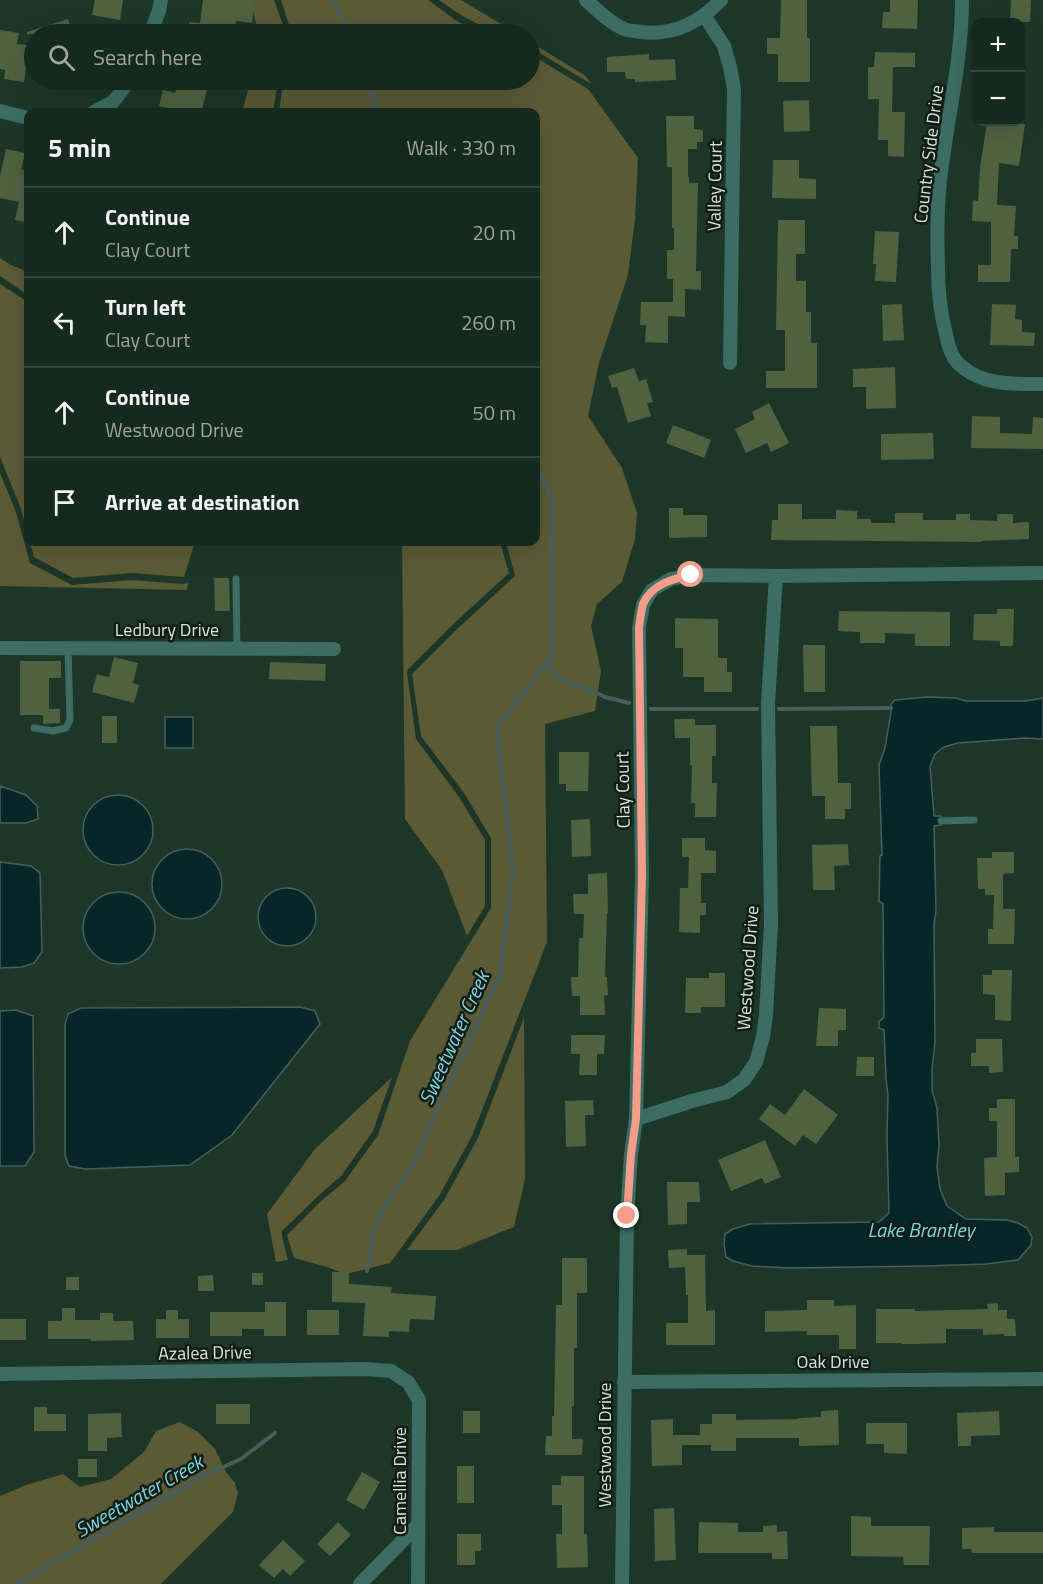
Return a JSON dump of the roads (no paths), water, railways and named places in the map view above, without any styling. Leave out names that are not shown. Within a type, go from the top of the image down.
[{"type":"street","points":[[154,24],[161,0]]},
{"type":"street","points":[[586,0],[605,17],[627,30],[654,33],[681,29],[705,15],[721,0]]},
{"type":"street","name":"Country Side Drive","points":[[962,0],[959,58],[940,179],[937,229],[942,323],[949,348],[958,365],[976,377],[1002,384],[1043,384]]},
{"type":"street","name":"Valley Court","points":[[705,15],[724,46],[734,89],[730,363]]},
{"type":"street","points":[[115,107],[124,90]]},
{"type":"street","points":[[0,111],[24,117]]},
{"type":"street","points":[[776,576],[1043,573]]},
{"type":"street","name":"Clay Court","points":[[636,1119],[642,875],[639,628],[643,605],[652,590],[670,579],[691,575],[776,576]]},
{"type":"street","name":"Westwood Drive","points":[[622,1584],[627,1216],[636,1119],[727,1092],[744,1080],[756,1062],[763,1037],[771,924],[768,704],[776,576]]},
{"type":"street","name":"Ledbury Drive","points":[[0,648],[334,649]]},
{"type":"street","name":"Azalea Drive","points":[[0,1374],[365,1369],[391,1371],[408,1382]]},
{"type":"street","name":"Oak Drive","points":[[624,1382],[1043,1379]]},
{"type":"street","name":"Camellia Drive","points":[[408,1382],[419,1400],[418,1584]]},
{"type":"street","points":[[360,1584],[417,1526]]},
{"type":"lane","points":[[236,579],[237,649]]},
{"type":"lane","points":[[34,728],[53,731],[66,728],[69,720],[68,648]]},
{"type":"lane","points":[[941,821],[974,820]]},
{"type":"water","name":"Lake Brantley","points":[[927,697],[956,698],[966,701],[1025,701],[1043,698],[1043,739],[1025,738],[958,743],[944,747],[935,754],[930,766],[934,816],[941,816],[941,825],[934,826],[935,1043],[932,1069],[932,1090],[937,1108],[939,1145],[937,1167],[940,1189],[947,1206],[966,1219],[1007,1220],[1027,1228],[1032,1237],[1031,1245],[1018,1260],[986,1264],[789,1268],[752,1266],[733,1261],[726,1257],[724,1244],[725,1234],[733,1229],[750,1224],[879,1222],[889,1213],[888,1095],[884,1030],[879,1028],[879,1022],[884,1017],[883,904],[879,901],[880,856],[882,855],[879,765],[885,748],[891,704],[895,700]]},
{"type":"water","points":[[165,717],[193,717],[193,748],[165,748]]},
{"type":"water","points":[[0,786],[26,795],[37,806],[38,819],[26,823],[0,823]]},
{"type":"water","points":[[118,795],[131,798],[143,805],[150,817],[153,830],[150,843],[143,855],[131,862],[118,865],[105,862],[93,855],[86,843],[83,830],[86,817],[93,805],[105,798]]},
{"type":"water","points":[[194,849],[207,855],[216,864],[220,870],[222,884],[220,898],[212,909],[201,917],[180,919],[162,909],[154,898],[152,877],[162,859],[173,851]]},
{"type":"water","points":[[0,862],[31,866],[40,873],[42,952],[34,963],[22,967],[0,968]]},
{"type":"water","points":[[281,888],[293,888],[308,896],[316,911],[316,923],[308,938],[293,946],[281,946],[266,938],[258,923],[258,911],[266,896]]},
{"type":"water","points":[[119,892],[139,898],[149,908],[155,928],[149,948],[139,958],[119,964],[99,958],[89,948],[83,928],[89,908],[99,898]]},
{"type":"water","points":[[300,1007],[315,1011],[320,1024],[232,1135],[190,1165],[85,1169],[69,1166],[65,1155],[65,1024],[68,1014],[81,1008]]},
{"type":"water","points":[[16,1010],[33,1016],[34,1152],[25,1166],[0,1166],[0,1011]]},
{"type":"waterway","name":"Sweetwater Creek","points":[[334,0],[344,24]]},
{"type":"waterway","name":"Sweetwater Creek","points":[[370,90],[377,108]]},
{"type":"waterway","name":"Sweetwater Creek","points":[[367,1271],[375,1227],[387,1202],[412,1166],[500,975],[513,869],[497,727],[551,658],[553,502],[540,474]]},
{"type":"waterway","points":[[547,664],[552,673],[568,683],[629,703]]},
{"type":"waterway","points":[[779,709],[891,708]]},
{"type":"waterway","points":[[651,709],[757,709]]},
{"type":"waterway","name":"Sweetwater Creek","points":[[16,1584],[207,1474],[241,1459],[275,1433]]}]
